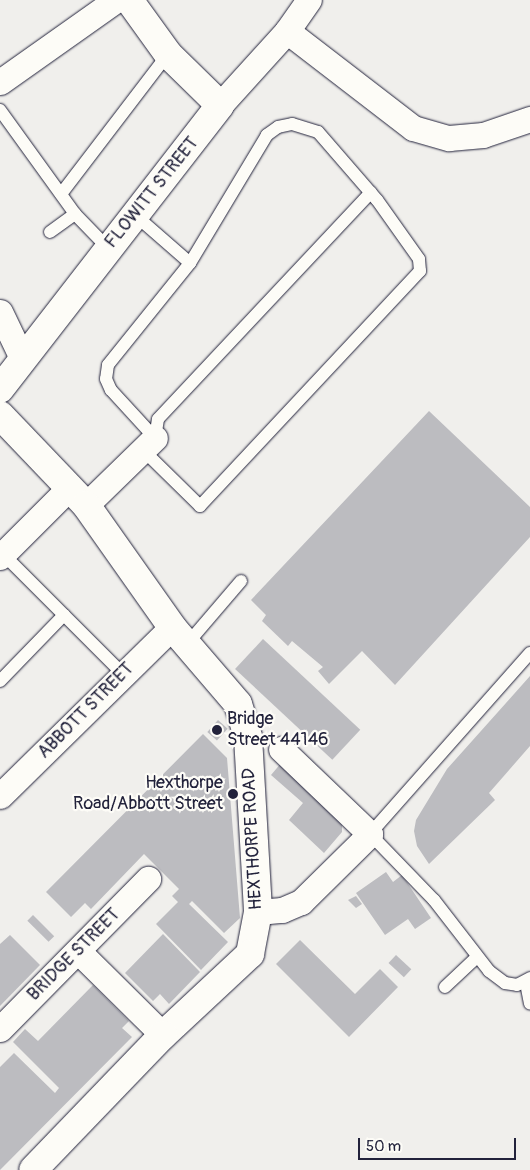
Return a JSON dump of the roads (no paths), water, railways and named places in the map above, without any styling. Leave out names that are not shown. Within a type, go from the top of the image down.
[{"type":"street","points":[[0,82],[116,0]]},
{"type":"street","points":[[129,0],[168,54],[220,105]]},
{"type":"street","name":"FLOWITT STREET","points":[[0,390],[22,358],[220,105],[287,31],[309,0]]},
{"type":"street","points":[[287,31],[413,128],[449,138],[483,135],[530,119]]},
{"type":"street","points":[[0,312],[22,358]]},
{"type":"street","name":"HEXTHORPE ROAD","points":[[0,415],[78,496],[179,636],[231,692],[238,704],[248,737],[258,912],[250,954],[163,1035],[33,1170]]},
{"type":"street","points":[[2,556],[78,496],[149,444]]},
{"type":"street","name":"ABBOTT STREET","points":[[0,796],[123,674],[179,636]]},
{"type":"street","points":[[258,912],[282,910],[301,902],[370,834],[281,749]]},
{"type":"street","name":"BRIDGE STREET","points":[[0,1030],[148,879]]},
{"type":"street","points":[[78,951],[163,1035]]},
{"type":"lane","points":[[61,194],[168,54]]},
{"type":"lane","points":[[0,110],[75,214],[108,248]]},
{"type":"lane","points":[[292,124],[318,132],[371,192],[419,260],[420,271],[414,280],[200,506],[149,444],[111,390],[106,379],[108,365],[190,262],[267,135],[278,127],[292,124]]},
{"type":"lane","points":[[149,444],[158,419],[371,192]]},
{"type":"lane","points":[[50,232],[75,214]]},
{"type":"lane","points":[[135,214],[190,262]]},
{"type":"lane","points":[[2,556],[123,674]]},
{"type":"lane","points":[[179,636],[241,581]]},
{"type":"lane","points":[[0,681],[64,615]]},
{"type":"lane","points":[[530,653],[370,834],[398,859],[434,900],[477,957],[506,983],[528,980],[530,1004]]},
{"type":"lane","points":[[445,987],[477,957]]},
{"type":"place","name":"Bridge Street 44146","points":[[217,730]]},
{"type":"place","name":"Hexthorpe Road/Abbott Street","points":[[233,794]]}]
